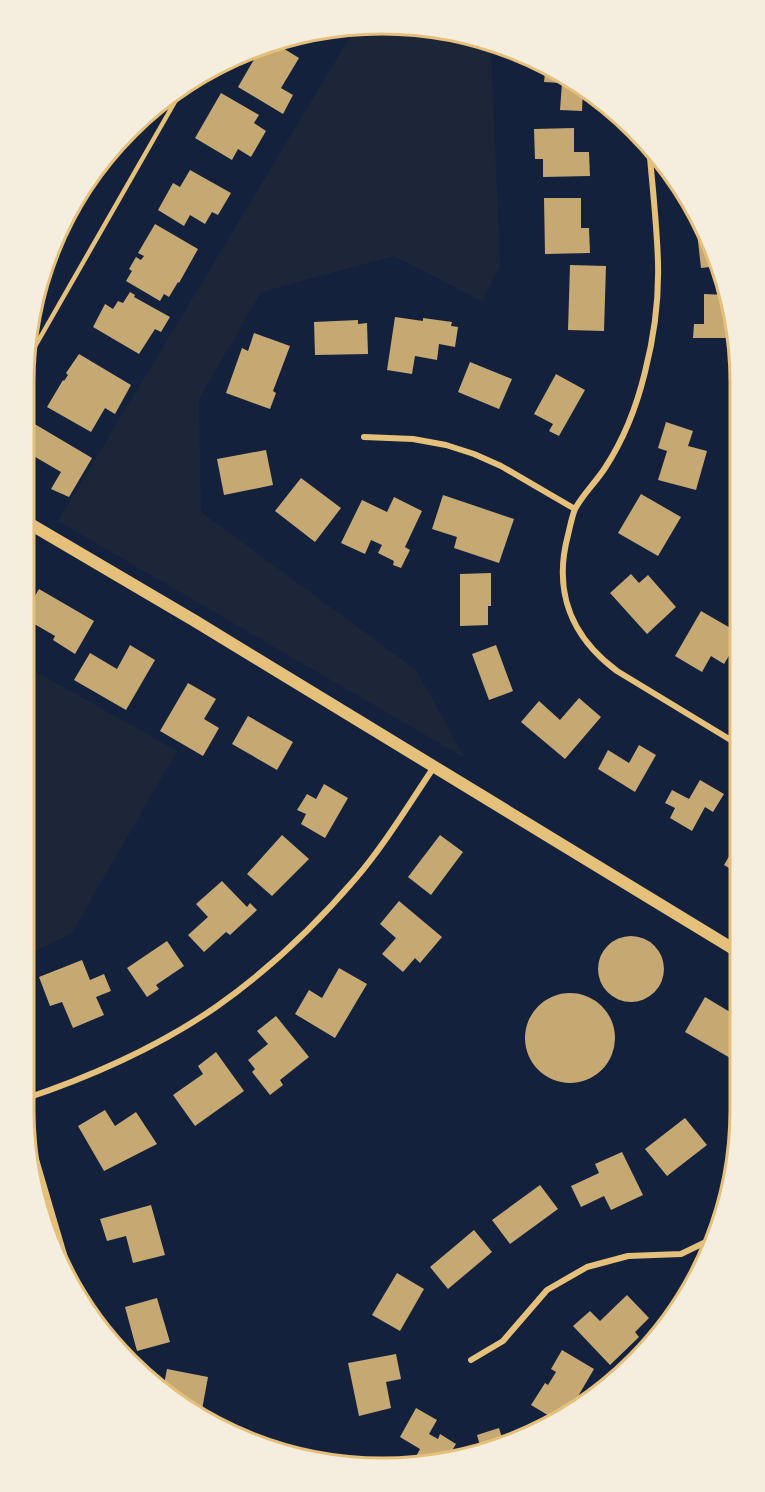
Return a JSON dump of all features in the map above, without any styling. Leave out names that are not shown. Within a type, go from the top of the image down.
[{"type":"main road","points":[[34,526],[205,627],[730,947]]},
{"type":"street","points":[[650,160],[658,263],[655,319],[648,361],[630,421],[606,467],[575,509],[563,560],[562,579],[571,616],[580,634],[604,661],[730,739]]},
{"type":"street","points":[[364,437],[413,439],[474,454],[501,466],[575,509]]},
{"type":"street","points":[[34,1096],[62,1087],[144,1049],[191,1023],[267,967],[356,878],[434,767]]},
{"type":"street","points":[[41,1175],[59,1237]]},
{"type":"street","points":[[471,1360],[503,1341],[547,1290],[587,1267],[628,1257],[681,1254],[704,1243]]},
{"type":"lane","points":[[36,344],[174,104]]},
{"type":"shaded area","points":[[382,34],[428,37],[491,52],[500,265],[482,301],[394,256],[261,292],[199,399],[201,512],[416,670],[465,758],[58,521],[351,36]]},
{"type":"shaded area","points":[[34,671],[177,751],[71,934],[34,951]]},
{"type":"building","points":[[284,49],[299,58],[281,88],[293,95],[283,114],[238,87],[254,59]]},
{"type":"building","points":[[545,75],[559,83],[544,82]]},
{"type":"building","points":[[562,85],[583,98],[582,111],[560,110]]},
{"type":"building","points":[[221,93],[259,115],[254,123],[266,131],[251,157],[238,149],[232,160],[195,138]]},
{"type":"building","points":[[574,128],[574,152],[589,152],[590,176],[543,177],[543,159],[535,159],[534,129]]},
{"type":"building","points":[[190,170],[231,193],[218,215],[212,212],[205,224],[190,215],[184,226],[158,210],[173,183],[180,187]]},
{"type":"building","points":[[544,198],[581,198],[581,228],[589,228],[590,253],[545,254]]},
{"type":"building","points":[[155,224],[198,249],[169,297],[164,294],[160,301],[126,281],[132,271],[129,269],[136,257],[141,260],[144,256],[138,253]]},
{"type":"building","points":[[697,234],[711,267],[701,268]]},
{"type":"building","points":[[570,265],[606,266],[604,331],[568,330]]},
{"type":"building","points":[[130,292],[135,295],[134,297],[170,317],[161,332],[155,329],[139,354],[93,327],[105,304],[113,309],[118,301],[123,303]]},
{"type":"building","points":[[704,294],[720,295],[728,338],[693,338],[694,324],[704,324]]},
{"type":"building","points":[[395,317],[452,322],[451,326],[458,327],[455,347],[439,344],[437,360],[415,356],[412,374],[387,370]]},
{"type":"building","points":[[358,320],[358,324],[367,323],[368,354],[315,355],[314,322]]},
{"type":"building","points":[[254,333],[290,346],[273,391],[276,393],[270,409],[226,393],[242,348],[248,351]]},
{"type":"building","points":[[79,354],[131,385],[115,414],[105,408],[91,432],[47,407]]},
{"type":"building","points":[[470,362],[512,379],[499,409],[458,392]]},
{"type":"building","points":[[556,374],[585,390],[559,436],[549,431],[553,424],[534,414]]},
{"type":"building","points":[[666,422],[693,431],[688,446],[707,451],[696,490],[658,480],[667,451],[658,448]]},
{"type":"building","points":[[34,424],[92,458],[69,497],[51,489],[61,472],[34,456]]},
{"type":"building","points":[[266,450],[273,485],[224,495],[217,459]]},
{"type":"building","points":[[301,478],[341,508],[315,542],[275,511]]},
{"type":"building","points":[[641,494],[681,517],[658,556],[618,533]]},
{"type":"building","points":[[443,495],[514,519],[499,563],[454,548],[457,537],[432,529]]},
{"type":"building","points":[[394,497],[422,511],[405,547],[410,550],[401,568],[393,565],[394,561],[378,553],[382,545],[371,540],[365,554],[341,543],[362,500],[387,512]]},
{"type":"building","points":[[491,573],[491,606],[488,606],[488,625],[460,626],[460,574]]},
{"type":"building","points":[[631,574],[639,583],[648,575],[676,607],[647,634],[610,593]]},
{"type":"building","points":[[39,589],[94,621],[75,654],[53,640],[55,636],[34,624],[34,597]]},
{"type":"building","points":[[701,611],[730,628],[730,654],[724,664],[711,656],[702,672],[675,656]]},
{"type":"building","points":[[130,645],[155,660],[126,710],[74,680],[90,653],[117,669]]},
{"type":"building","points":[[496,645],[513,691],[489,700],[472,654]]},
{"type":"building","points":[[188,683],[216,699],[204,719],[219,728],[203,756],[160,731]]},
{"type":"building","points":[[579,698],[601,717],[565,759],[521,722],[539,701],[560,720]]},
{"type":"building","points":[[248,716],[293,742],[277,770],[232,744]]},
{"type":"building","points":[[639,745],[656,755],[635,792],[598,769],[608,750],[629,763]]},
{"type":"building","points":[[700,780],[724,794],[713,812],[705,807],[692,831],[670,818],[675,808],[665,803],[672,790],[689,799]]},
{"type":"building","points":[[324,784],[348,798],[325,838],[301,824],[306,814],[297,810],[307,794],[316,799]]},
{"type":"building","points":[[282,835],[309,859],[272,896],[247,874]]},
{"type":"building","points":[[440,835],[463,852],[431,895],[408,877]]},
{"type":"building","points":[[730,855],[730,869],[724,865]]},
{"type":"building","points":[[222,881],[247,907],[250,903],[257,910],[230,935],[226,932],[204,952],[188,935],[208,917],[196,904]]},
{"type":"building","points":[[399,901],[442,937],[420,963],[415,958],[403,972],[382,954],[396,938],[380,924]]},
{"type":"building","points":[[631,936],[644,939],[654,946],[661,956],[664,969],[661,982],[654,992],[644,999],[631,1002],[618,999],[608,992],[601,982],[598,969],[601,956],[608,946],[618,939]]},
{"type":"building","points":[[167,941],[184,966],[156,985],[159,989],[147,997],[127,968]]},
{"type":"building","points":[[82,960],[90,980],[104,974],[111,991],[96,997],[104,1015],[73,1028],[62,1002],[50,1006],[39,977]]},
{"type":"building","points":[[339,968],[367,984],[335,1038],[295,1014],[309,990],[322,998]]},
{"type":"building","points":[[570,993],[587,996],[602,1006],[612,1021],[615,1038],[612,1055],[602,1070],[587,1080],[570,1083],[553,1080],[538,1070],[528,1055],[525,1038],[528,1021],[538,1006],[553,996]]},
{"type":"building","points":[[705,997],[730,1012],[730,1058],[685,1032]]},
{"type":"building","points":[[276,1016],[309,1057],[280,1080],[283,1085],[270,1095],[252,1072],[255,1069],[248,1060],[268,1044],[257,1031]]},
{"type":"building","points":[[216,1052],[244,1091],[195,1126],[173,1095],[203,1074],[198,1066]]},
{"type":"building","points":[[105,1110],[115,1126],[136,1112],[157,1144],[104,1171],[78,1126]]},
{"type":"building","points":[[685,1118],[707,1145],[667,1176],[645,1149]]},
{"type":"building","points":[[622,1152],[643,1195],[611,1210],[604,1196],[581,1207],[571,1186],[599,1173],[595,1164]]},
{"type":"building","points":[[540,1185],[558,1209],[510,1244],[492,1220]]},
{"type":"building","points":[[151,1205],[165,1255],[133,1263],[126,1236],[107,1241],[100,1219]]},
{"type":"building","points":[[474,1230],[492,1252],[448,1289],[430,1267]]},
{"type":"building","points":[[397,1273],[424,1289],[400,1331],[372,1315]]},
{"type":"building","points":[[627,1295],[649,1318],[635,1332],[639,1337],[610,1365],[573,1326],[590,1311],[600,1321]]},
{"type":"building","points":[[157,1298],[170,1342],[137,1351],[125,1307]]},
{"type":"building","points":[[562,1350],[594,1369],[577,1398],[548,1415],[531,1405],[545,1383],[548,1385],[556,1372],[551,1369]]},
{"type":"building","points":[[396,1354],[401,1379],[386,1382],[391,1408],[359,1416],[348,1363]]},
{"type":"building","points":[[167,1369],[208,1377],[202,1407],[189,1399],[165,1381]]},
{"type":"building","points":[[416,1408],[437,1420],[429,1434],[438,1439],[440,1434],[456,1444],[452,1451],[416,1456],[420,1449],[400,1437]]},
{"type":"building","points":[[499,1428],[501,1436],[480,1444],[477,1435]]}]
